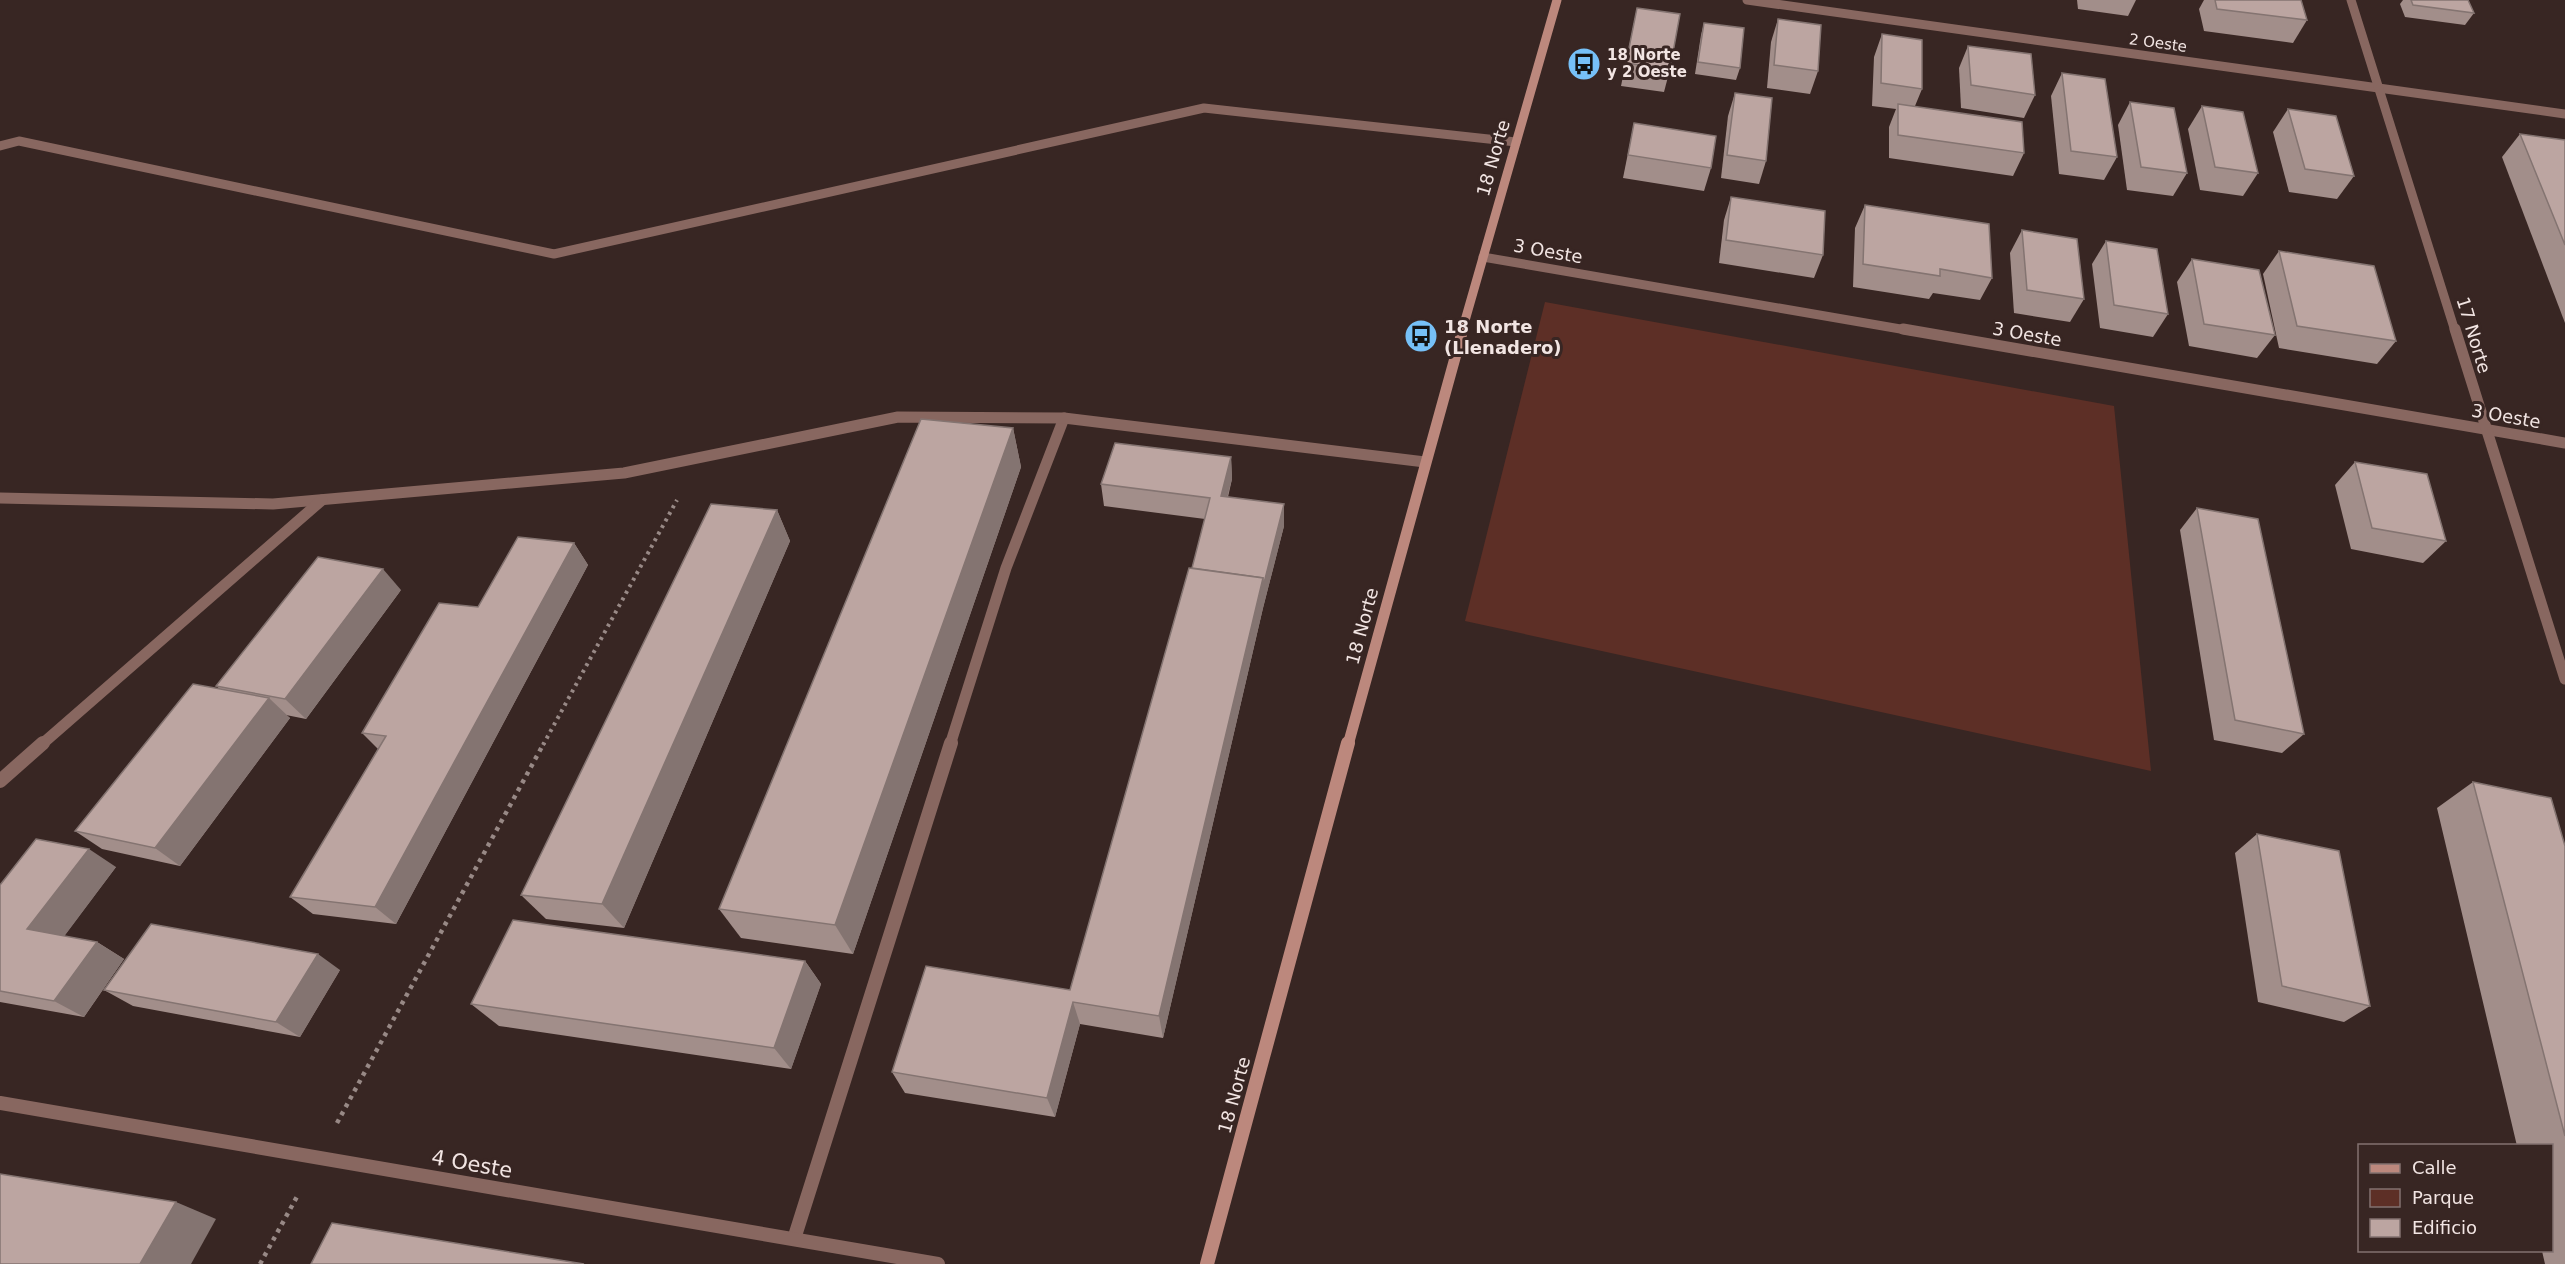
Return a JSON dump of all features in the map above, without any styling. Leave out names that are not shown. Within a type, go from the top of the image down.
[{"type":"main road","name":"18 Norte","points":[[1207,1264],[1425,462],[1557,0]]},
{"type":"street","name":"2 Oeste","points":[[1747,0],[2565,114]]},
{"type":"street","name":"17 Norte","points":[[2351,0],[2565,679]]},
{"type":"street","points":[[0,146],[19,141],[554,254],[1204,108],[1516,142]]},
{"type":"street","name":"3 Oeste","points":[[1483,257],[2565,443]]},
{"type":"street","points":[[0,498],[273,504],[624,473],[898,417],[1064,418],[1425,462]]},
{"type":"street","points":[[794,1239],[1006,568],[1064,418]]},
{"type":"street","points":[[0,781],[322,500]]},
{"type":"street","name":"4 Oeste","points":[[0,1103],[938,1264]]},
{"type":"path","points":[[260,1264],[701,457]]},
{"type":"green space","points":[[1545,302],[2114,406],[2151,771],[1465,621]]},
{"type":"building","points":[[2215,0],[2301,0],[2307,20],[2217,9]]},
{"type":"building","points":[[2411,0],[2468,0],[2474,13],[2413,5]]},
{"type":"building","points":[[1637,8],[1680,14],[1670,69],[1626,63]]},
{"type":"building","points":[[1778,19],[1821,25],[1818,71],[1774,65]]},
{"type":"building","points":[[1704,23],[1744,28],[1740,68],[1698,62]]},
{"type":"building","points":[[1882,34],[1922,40],[1922,89],[1881,83]]},
{"type":"building","points":[[1968,46],[2031,54],[2035,95],[1971,85]]},
{"type":"building","points":[[2062,73],[2105,79],[2117,157],[2071,151]]},
{"type":"building","points":[[1735,93],[1772,98],[1766,161],[1727,155]]},
{"type":"building","points":[[2130,102],[2174,108],[2187,173],[2141,167]]},
{"type":"building","points":[[1898,104],[2022,122],[2024,153],[1898,135]]},
{"type":"building","points":[[2202,106],[2243,112],[2258,173],[2215,167]]},
{"type":"building","points":[[2288,109],[2336,116],[2354,176],[2305,169]]},
{"type":"building","points":[[1634,123],[1716,136],[1711,168],[1628,155]]},
{"type":"building","points":[[2520,134],[2565,140],[2565,245]]},
{"type":"building","points":[[1731,197],[1825,211],[1823,255],[1726,240]]},
{"type":"building","points":[[1865,205],[1989,224],[1992,278],[1940,269],[1940,276],[1863,264]]},
{"type":"building","points":[[2022,230],[2077,239],[2084,299],[2027,290]]},
{"type":"building","points":[[2106,241],[2157,249],[2168,314],[2114,305]]},
{"type":"building","points":[[2279,251],[2374,266],[2396,341],[2297,326]]},
{"type":"building","points":[[2192,259],[2259,270],[2275,335],[2204,324]]},
{"type":"building","points":[[921,419],[1013,428],[835,925],[719,909]]},
{"type":"building","points":[[1115,443],[1231,457],[1221,496],[1284,504],[1263,587],[1263,578],[1192,568],[1210,498],[1101,484]]},
{"type":"building","points":[[2355,462],[2427,474],[2446,541],[2372,528]]},
{"type":"building","points":[[711,504],[777,510],[602,904],[521,895]]},
{"type":"building","points":[[2197,508],[2258,519],[2304,734],[2235,720]]},
{"type":"building","points":[[518,537],[574,543],[375,907],[290,897],[386,736],[362,733],[439,603],[478,607]]},
{"type":"building","points":[[318,557],[383,569],[285,699],[216,686]]},
{"type":"building","points":[[1189,568],[1263,578],[1159,1016],[1073,1002],[1047,1098],[892,1072],[926,966],[1070,990]]},
{"type":"building","points":[[193,684],[269,698],[155,848],[75,831]]},
{"type":"building","points":[[2473,782],[2551,798],[2565,846],[2565,1136]]},
{"type":"building","points":[[2257,834],[2339,851],[2370,1006],[2282,986]]},
{"type":"building","points":[[36,839],[89,849],[27,929],[97,942],[54,1001],[0,991],[0,885]]},
{"type":"building","points":[[513,920],[805,961],[774,1048],[471,1004]]},
{"type":"building","points":[[151,924],[318,954],[276,1022],[104,990]]},
{"type":"building","points":[[0,1174],[176,1202],[140,1264],[0,1264]]},
{"type":"building","points":[[332,1223],[584,1264],[311,1264]]},
{"type":"place","name":"18 Norte y 2 Oeste","points":[[1584,64]]},
{"type":"place","name":"18 Norte (Llenadero)","points":[[1421,336]]}]
